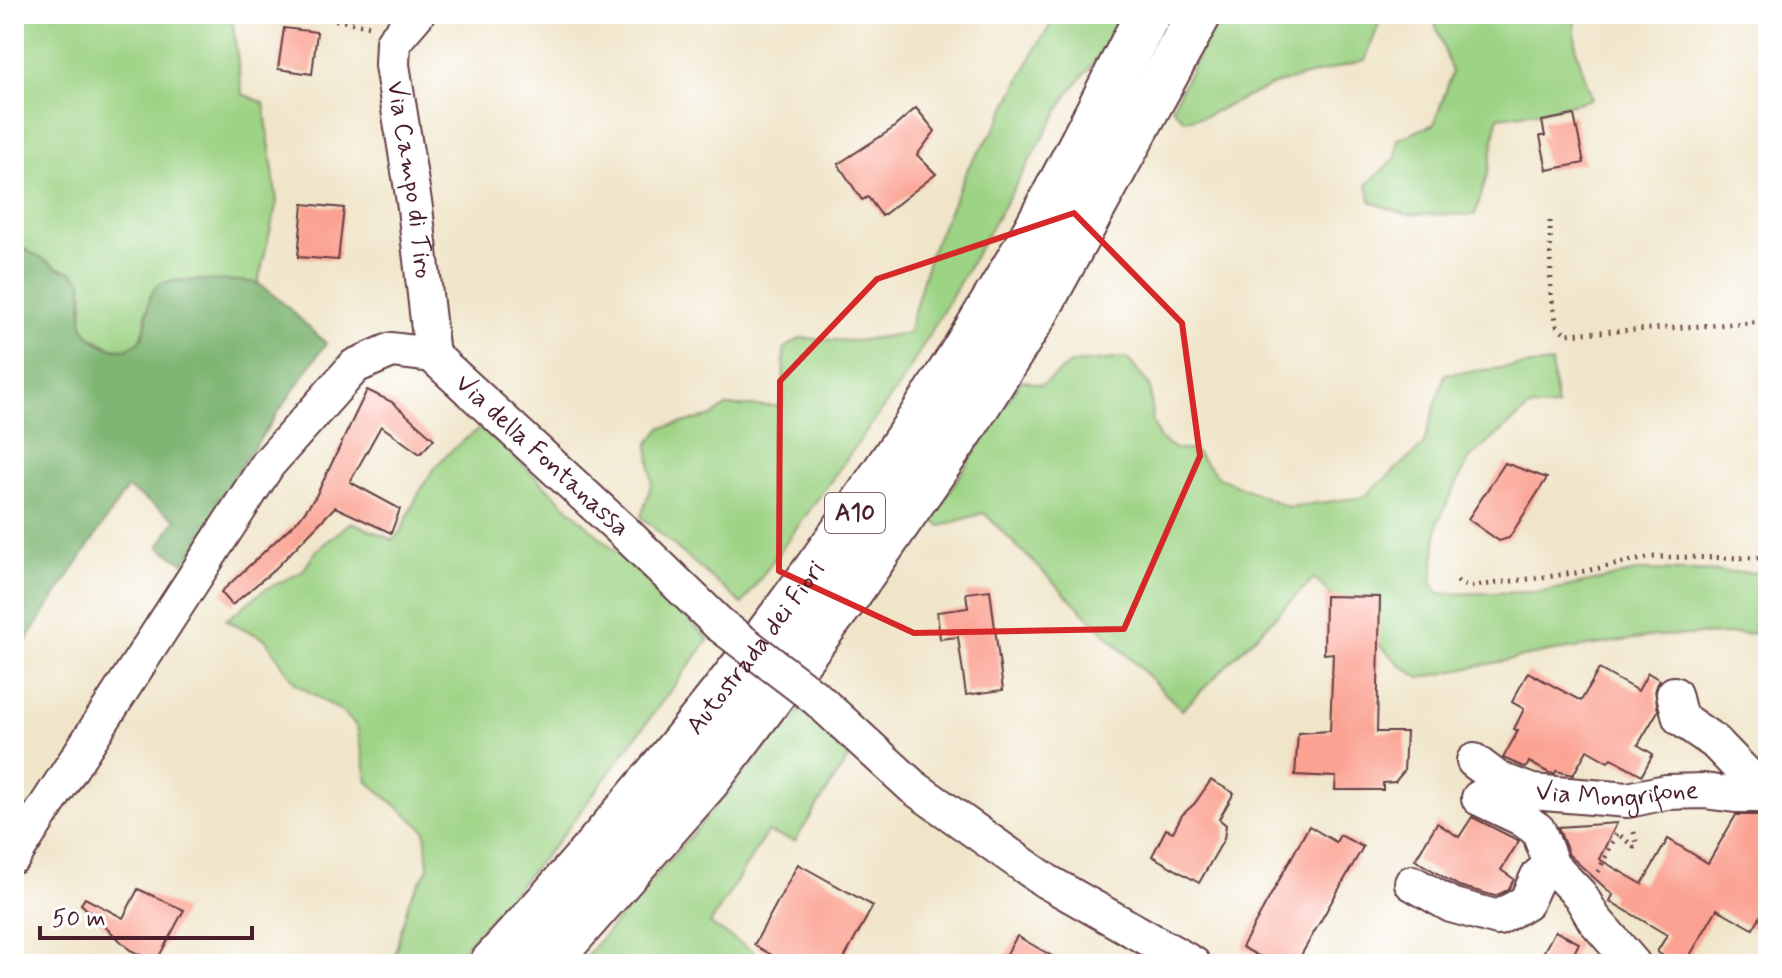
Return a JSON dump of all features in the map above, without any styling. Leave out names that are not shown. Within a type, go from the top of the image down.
[{"type":"highway","name":"Autostrada dei Fiori","points":[[492,964],[557,894],[673,757],[774,625],[860,505],[923,412],[1025,249],[1148,14]]},
{"type":"highway","name":"Autostrada dei Fiori","points":[[546,964],[707,781],[849,593],[951,445],[1035,314],[1199,14]]},
{"type":"street","name":"Via Campo di Tiro","points":[[410,20],[393,42],[392,65],[415,208],[432,355]]},
{"type":"street","name":"Via della Fontanassa","points":[[14,856],[268,464],[355,366],[392,350],[432,355],[719,624],[816,698],[925,796],[1046,881],[1193,964]]},
{"type":"street","points":[[1674,694],[1680,718],[1715,742],[1767,795]]},
{"type":"street","name":"Via Mongrifone","points":[[1474,761],[1498,779],[1532,792],[1557,795],[1628,800],[1666,792],[1767,795]]},
{"type":"street","name":"Via Mongrifone","points":[[1479,798],[1521,818],[1538,830],[1552,866],[1580,895],[1594,919],[1633,964]]},
{"type":"street","points":[[1412,883],[1451,905],[1498,918],[1526,902],[1538,876],[1552,866]]},
{"type":"path","points":[[304,14],[362,25],[410,20]]},
{"type":"path","points":[[1550,221],[1551,296],[1557,325],[1566,334],[1768,322]]},
{"type":"path","points":[[1457,581],[1467,587],[1564,574],[1652,557],[1768,558]]},
{"type":"path","points":[[1580,895],[1597,873],[1617,833],[1634,847],[1637,844],[1635,835]]},
{"type":"highlighted area","points":[[1074,213],[1182,323],[1200,456],[1124,629],[914,633],[779,571],[780,381],[877,279]]},
{"type":"green space","points":[[14,14],[220,14],[233,24],[242,94],[264,103],[277,202],[258,283],[172,280],[159,285],[146,313],[145,328],[139,342],[126,349],[112,348],[88,335],[82,322],[84,295],[72,272],[58,268],[14,243]]},
{"type":"green space","points":[[1058,14],[1120,14],[1106,47],[1067,96],[902,382],[742,604],[641,517],[652,482],[648,444],[661,428],[712,416],[726,406],[783,406],[784,349],[800,338],[855,341],[908,333],[931,251],[969,166],[995,129],[1036,48]]},
{"type":"green space","points":[[1220,14],[1383,14],[1365,60],[1273,85],[1203,117],[1184,120],[1172,107]]},
{"type":"green space","points":[[1432,14],[1574,14],[1576,49],[1592,99],[1538,112],[1498,117],[1488,172],[1475,215],[1405,214],[1371,202],[1367,184],[1396,158],[1398,139],[1434,124],[1452,73]]},
{"type":"green space","points":[[14,243],[58,268],[72,272],[82,281],[82,314],[86,331],[98,343],[115,349],[131,347],[138,342],[145,329],[150,298],[158,285],[190,280],[256,283],[280,300],[326,343],[217,501],[225,508],[184,563],[159,547],[176,519],[127,488],[14,659]]},
{"type":"green space","points":[[1127,358],[1150,386],[1153,423],[1160,439],[1175,449],[1194,451],[1220,478],[1288,507],[1364,497],[1423,446],[1445,374],[1551,363],[1557,407],[1529,408],[1470,458],[1438,521],[1432,585],[1439,594],[1542,592],[1646,570],[1768,573],[1768,633],[1655,636],[1548,652],[1420,678],[1400,665],[1314,578],[1182,710],[984,513],[941,526],[931,520],[1021,380],[1042,385],[1072,363]]},
{"type":"green space","points":[[482,427],[709,639],[562,836],[450,964],[398,964],[395,954],[409,900],[428,868],[425,830],[368,782],[357,727],[344,713],[296,684],[265,639],[226,620],[264,590],[302,572],[317,550],[351,522],[393,540],[401,531],[432,472],[452,450]]},
{"type":"green space","points":[[801,709],[852,752],[795,841],[767,832],[710,924],[773,964],[579,964]]},
{"type":"building","points":[[284,28],[317,32],[312,74],[278,69]]},
{"type":"building","points":[[916,108],[935,131],[917,155],[936,174],[882,216],[868,197],[862,200],[838,164],[892,129]]},
{"type":"building","points":[[1574,115],[1584,163],[1547,170],[1540,136],[1545,136],[1542,121]]},
{"type":"building","points":[[303,204],[344,208],[338,260],[298,257]]},
{"type":"building","points":[[367,390],[392,402],[434,439],[420,454],[381,426],[350,482],[400,509],[391,533],[335,507],[274,570],[232,605],[221,592],[300,518],[316,496]]},
{"type":"building","points":[[1505,463],[1547,478],[1509,538],[1499,541],[1468,519]]},
{"type":"building","points":[[990,590],[1003,690],[966,695],[958,637],[940,639],[937,612],[968,608],[966,593]]},
{"type":"building","points":[[1325,596],[1380,597],[1377,732],[1406,732],[1404,771],[1395,782],[1383,783],[1383,790],[1335,790],[1336,777],[1295,775],[1298,733],[1330,731],[1333,653],[1324,654]]},
{"type":"building","points":[[1599,669],[1638,691],[1648,673],[1660,680],[1655,689],[1658,711],[1638,745],[1653,754],[1642,775],[1611,758],[1608,762],[1587,750],[1573,775],[1556,771],[1555,774],[1549,773],[1529,762],[1526,768],[1503,758],[1518,731],[1514,729],[1524,709],[1512,702],[1528,672],[1581,701]]},
{"type":"building","points":[[1211,780],[1234,793],[1219,819],[1226,825],[1224,839],[1199,883],[1152,856],[1166,829],[1173,832],[1182,815]]},
{"type":"building","points":[[1736,815],[1756,815],[1768,822],[1760,838],[1768,843],[1768,903],[1753,929],[1717,909],[1685,964],[1677,964],[1657,952],[1667,935],[1610,901],[1613,895],[1569,855],[1558,827],[1617,823],[1599,859],[1642,884],[1668,839],[1708,863]]},
{"type":"building","points":[[1472,817],[1519,841],[1501,870],[1514,879],[1508,890],[1495,896],[1459,886],[1415,860],[1437,823],[1459,837]]},
{"type":"building","points":[[1309,826],[1336,842],[1340,835],[1363,847],[1296,964],[1273,964],[1242,947]]},
{"type":"building","points":[[798,864],[873,906],[841,964],[788,964],[754,945]]},
{"type":"building","points":[[138,889],[184,910],[156,962],[130,950],[81,904],[85,898],[123,918]]},
{"type":"building","points":[[1555,931],[1579,943],[1569,964],[1537,964]]},
{"type":"building","points":[[1017,936],[1066,964],[1001,964]]}]
